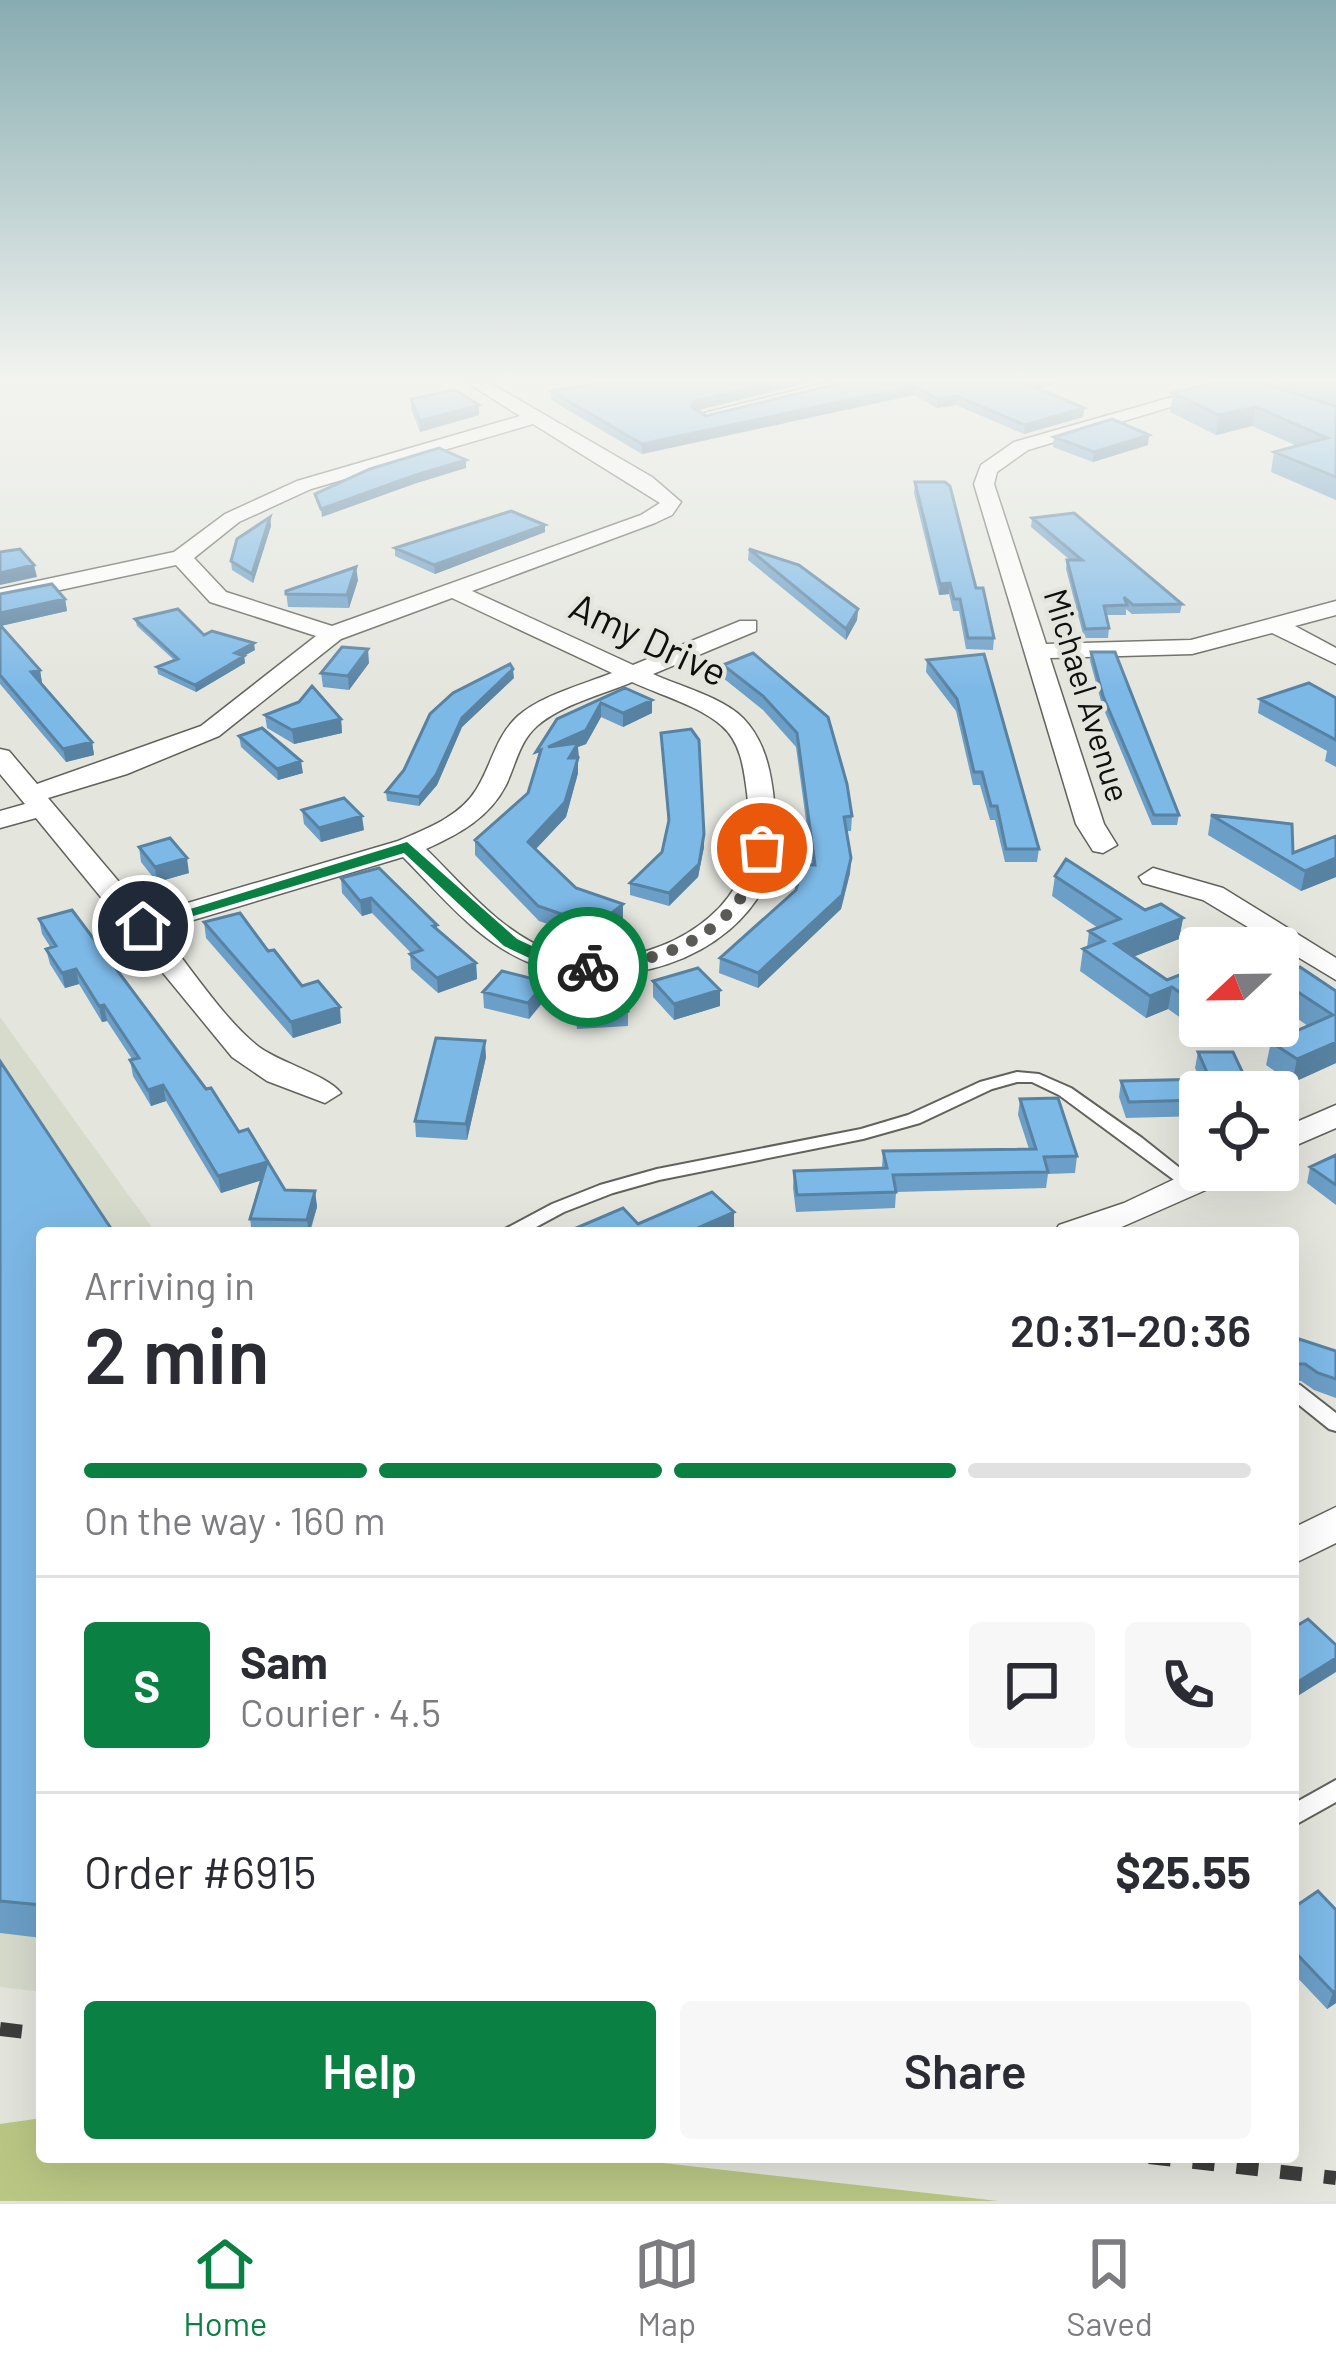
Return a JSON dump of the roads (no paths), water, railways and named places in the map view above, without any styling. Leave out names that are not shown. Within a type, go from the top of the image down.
[{"type":"street","points":[[0,596],[181,557],[232,518],[302,486]]},
{"type":"street","points":[[0,820],[210,731],[333,634],[665,511],[671,502],[651,486]]},
{"type":"street","name":"Michael Avenue","points":[[985,486],[1090,824],[1103,845]]},
{"type":"street","points":[[181,557],[218,597],[333,634]]},
{"type":"street","name":"Amy Drive","points":[[407,847],[511,943],[546,960],[587,967],[628,965],[693,943],[737,905],[756,878],[762,812],[755,753],[746,734],[729,718],[456,592]]},
{"type":"street","points":[[1034,651],[1192,647],[1336,608]]},
{"type":"street","points":[[1275,625],[1336,657]]},
{"type":"street","points":[[143,926],[407,847],[476,809],[518,725],[748,626]]},
{"type":"street","points":[[0,757],[243,1050],[278,1074],[325,1093]]},
{"type":"street","points":[[1153,877],[1213,894],[1336,971]]},
{"type":"street","points":[[1299,1133],[1336,1115]]},
{"type":"street","points":[[1097,1227],[1179,1190]]},
{"type":"lane","points":[[520,1227],[555,1205],[654,1174],[827,1141],[916,1118],[999,1078],[1038,1076],[1179,1161]]},
{"type":"lane","points":[[1299,1395],[1336,1424]]},
{"type":"lane","points":[[1299,1812],[1336,1790]]},
{"type":"railway","points":[[0,2029],[36,2033]]},
{"type":"railway","points":[[1202,2163],[1336,2178]]}]
